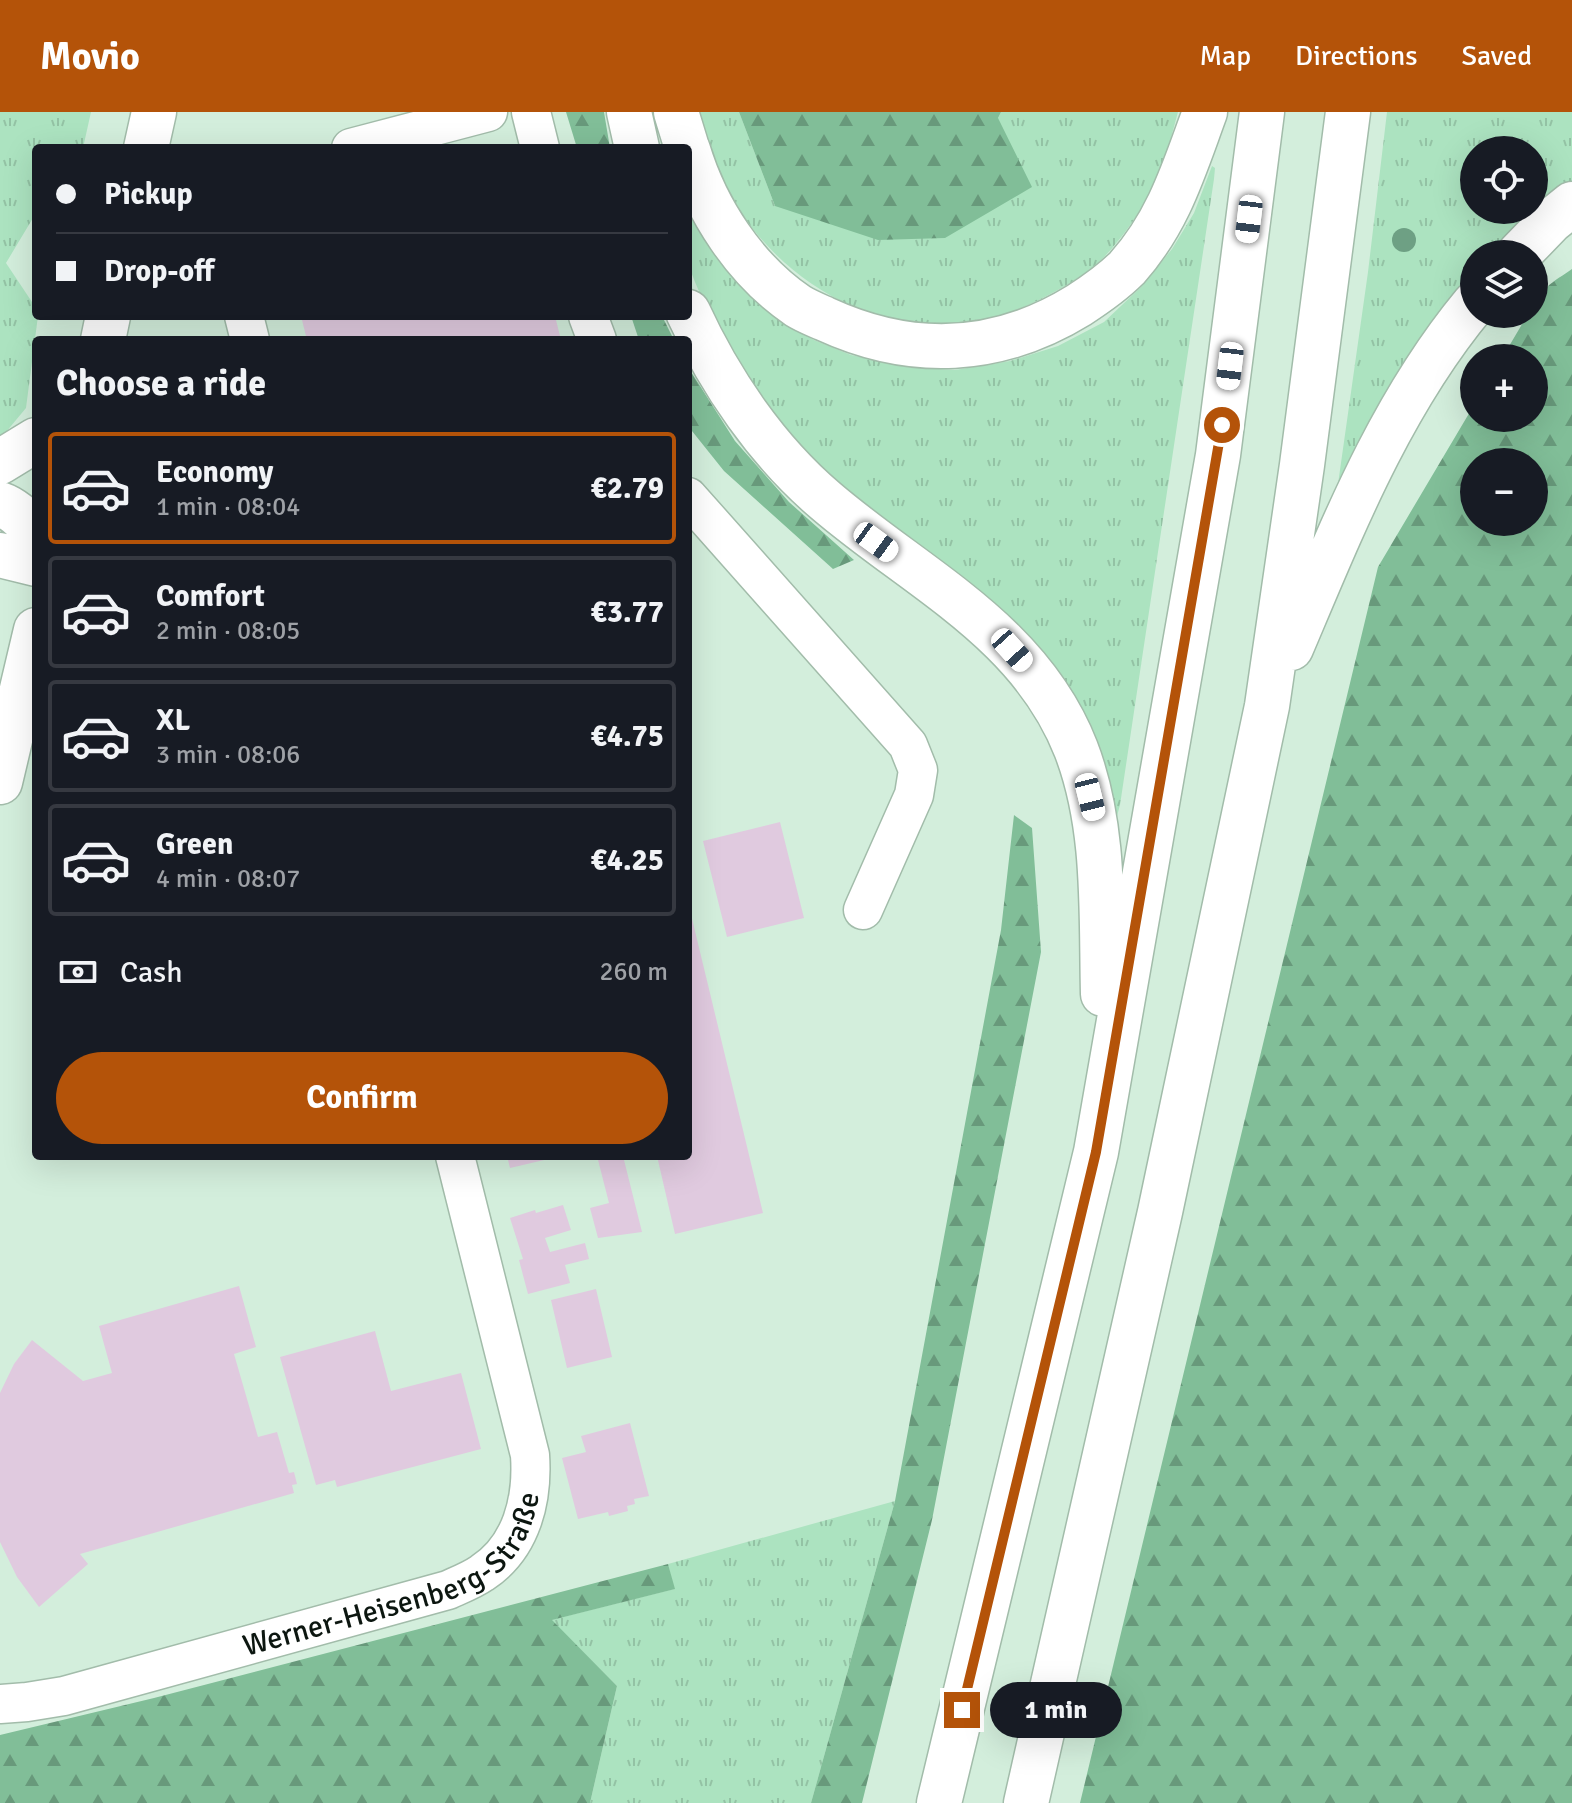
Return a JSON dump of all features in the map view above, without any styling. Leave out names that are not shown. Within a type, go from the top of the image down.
[{"type":"main road","points":[[147,144],[154,112]]},
{"type":"main road","points":[[629,112],[636,144]]},
{"type":"main road","points":[[676,112],[686,144]]},
{"type":"main road","points":[[692,165],[719,222],[755,270],[799,306],[853,332],[892,342],[967,346],[1046,323],[1097,293],[1126,269],[1153,235],[1175,195],[1205,112]]},
{"type":"main road","points":[[939,1803],[1096,1152],[1218,455],[1262,112]]},
{"type":"main road","points":[[1026,1803],[1160,1212],[1267,706],[1348,112]]},
{"type":"main road","points":[[1533,240],[1572,204]]},
{"type":"main road","points":[[692,320],[723,378],[790,466],[824,500],[1001,637],[1045,690],[1062,718],[1086,778],[1095,817],[1100,868],[1106,1089]]},
{"type":"main road","points":[[1267,706],[1342,529],[1396,419],[1434,356],[1460,322]]},
{"type":"main road","points":[[0,462],[32,442]]},
{"type":"main road","points":[[0,504],[7,506],[32,528]]},
{"type":"main road","points":[[0,555],[32,563]]},
{"type":"main road","points":[[0,782],[32,647]]},
{"type":"street","points":[[366,144],[488,112]]},
{"type":"street","points":[[531,112],[539,144]]},
{"type":"street","points":[[692,502],[908,745],[918,770],[914,795],[863,910]]},
{"type":"street","name":"Werner-Heisenberg-Straße","points":[[0,1704],[64,1696],[448,1590],[483,1573],[505,1551],[526,1510],[530,1493],[530,1455],[456,1160]]},
{"type":"green space","points":[[0,112],[91,112],[84,144],[32,144],[32,220],[6,263],[32,302],[32,320],[37,320],[35,336],[32,336],[26,408],[0,436]]},
{"type":"green space","points":[[566,112],[604,112],[609,144],[576,144]]},
{"type":"green space","points":[[699,112],[739,112],[775,206],[998,118],[1001,112],[1178,112],[1154,187],[1130,226],[1100,261],[1071,282],[1029,305],[986,320],[952,325],[906,322],[863,310],[823,291],[787,265],[756,233],[731,196],[712,156]]},
{"type":"green space","points":[[739,112],[1001,112],[998,118],[1032,187],[945,238],[878,240],[775,206]]},
{"type":"green space","points":[[1387,112],[1572,112],[1572,182],[1548,201],[1548,136],[1460,136],[1460,224],[1524,224],[1509,240],[1460,240],[1460,293],[1449,306],[1340,487]]},
{"type":"green space","points":[[1212,166],[1215,168],[1214,179],[1117,816],[1114,815],[1105,778],[765,409],[712,322],[692,274],[692,213],[775,316],[814,340],[851,355],[906,367],[955,370],[1010,361],[1058,346],[1104,322],[1141,287],[1172,249],[1194,213]]},
{"type":"green space","points":[[1572,269],[1572,1803],[1080,1803],[1378,567],[1460,429],[1460,432],[1548,432],[1548,344],[1510,344],[1520,328],[1548,328],[1548,287]]},
{"type":"green space","points":[[632,320],[664,320],[672,336],[638,336]]},
{"type":"green space","points":[[692,373],[735,441],[789,502],[854,560],[833,569],[724,471],[692,431]]},
{"type":"green space","points":[[1014,815],[1032,828],[1041,952],[932,1520],[862,1803],[811,1803],[895,1501],[1001,930]]},
{"type":"green space","points":[[895,1501],[811,1803],[590,1803],[617,1686],[551,1620],[674,1589],[668,1564]]},
{"type":"green space","points":[[668,1564],[675,1589],[552,1620],[617,1686],[590,1803],[0,1803],[0,1735]]},
{"type":"building","points":[[302,320],[556,320],[560,336],[306,336]]},
{"type":"building","points":[[780,822],[804,918],[727,937],[703,841]]},
{"type":"building","points":[[692,919],[763,1213],[675,1234],[658,1160],[692,1160]]},
{"type":"building","points":[[508,1160],[544,1160],[510,1168]]},
{"type":"building","points":[[598,1160],[624,1160],[642,1232],[598,1238],[590,1208],[609,1203]]},
{"type":"building","points":[[563,1205],[571,1230],[545,1238],[550,1252],[585,1243],[589,1259],[565,1265],[570,1283],[528,1294],[519,1260],[523,1259],[510,1218]]},
{"type":"building","points":[[239,1286],[256,1347],[234,1354],[258,1437],[277,1432],[289,1473],[294,1472],[297,1484],[292,1485],[294,1493],[80,1554],[88,1564],[39,1607],[17,1577],[0,1542],[0,1393],[14,1364],[32,1340],[83,1381],[112,1373],[99,1326]]},
{"type":"building","points":[[596,1289],[612,1357],[567,1368],[551,1300]]},
{"type":"building","points":[[375,1331],[391,1391],[461,1373],[481,1449],[337,1487],[335,1480],[316,1485],[280,1357]]},
{"type":"building","points":[[630,1423],[649,1496],[634,1499],[635,1504],[627,1506],[628,1511],[578,1519],[562,1458],[586,1452],[581,1436]]},
{"type":"route","points":[[962,1710],[1096,1152],[1222,425]]}]
